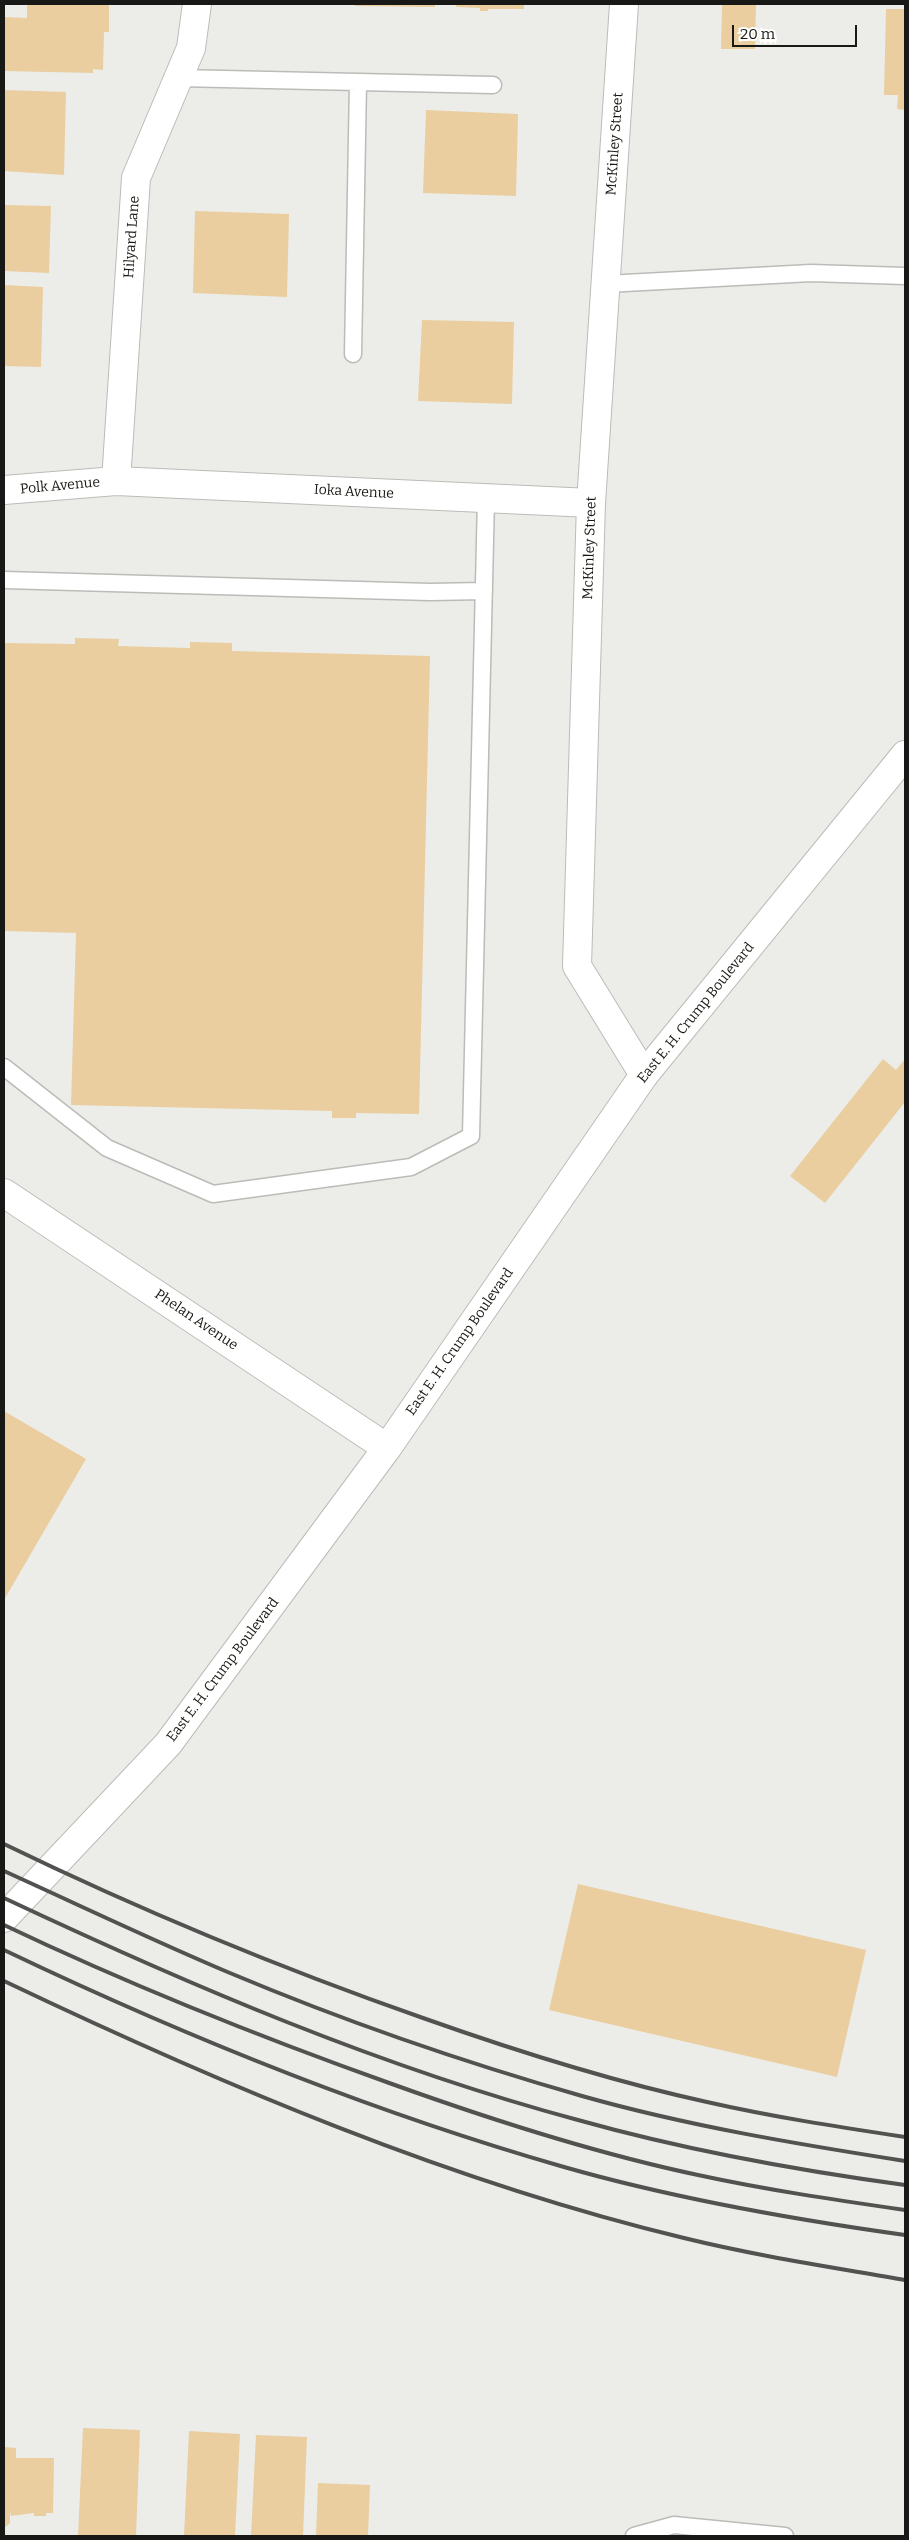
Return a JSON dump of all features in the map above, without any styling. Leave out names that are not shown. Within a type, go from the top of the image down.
[{"type":"street","name":"Hilyard Lane","points":[[116,481],[136,178],[191,48],[197,4]]},
{"type":"street","name":"McKinley Street","points":[[624,4],[591,503],[577,966],[644,1075]]},
{"type":"street","name":"Polk Avenue","points":[[4,490],[116,481]]},
{"type":"street","name":"Ioka Avenue","points":[[116,481],[591,503]]},
{"type":"street","name":"East E. H. Crump Boulevard","points":[[4,1918],[168,1744],[387,1448],[644,1075],[902,768]]},
{"type":"street","name":"Phelan Avenue","points":[[4,1193],[387,1448]]},
{"type":"lane","points":[[178,78],[493,85]]},
{"type":"lane","points":[[353,354],[358,83]]},
{"type":"lane","points":[[606,284],[811,274],[905,276]]},
{"type":"lane","points":[[4,1067],[108,1148],[213,1194],[411,1167],[471,1136],[486,498]]},
{"type":"lane","points":[[4,580],[430,592],[484,591]]},
{"type":"lane","points":[[634,2536],[674,2525],[785,2536]]},
{"type":"building","points":[[27,4],[109,4],[109,32],[104,32],[103,70],[93,69],[93,73],[4,71],[4,17],[27,18]]},
{"type":"building","points":[[355,4],[435,4],[435,7],[355,6]]},
{"type":"building","points":[[456,4],[524,4],[524,9],[488,9],[488,11],[480,11],[480,8],[456,7]]},
{"type":"building","points":[[722,4],[756,4],[755,49],[721,49]]},
{"type":"building","points":[[886,9],[905,9],[905,110],[897,109],[898,95],[884,95]]},
{"type":"building","points":[[4,90],[66,92],[64,175],[4,171]]},
{"type":"building","points":[[426,110],[518,114],[516,196],[423,193]]},
{"type":"building","points":[[4,205],[51,206],[49,273],[4,271]]},
{"type":"building","points":[[195,211],[289,214],[287,297],[193,293]]},
{"type":"building","points":[[4,285],[43,287],[41,367],[4,366]]},
{"type":"building","points":[[422,320],[514,322],[512,404],[418,401]]},
{"type":"building","points":[[75,638],[119,639],[118,646],[190,648],[190,642],[232,643],[232,651],[430,656],[419,1114],[356,1113],[356,1118],[332,1118],[332,1111],[71,1105],[76,933],[4,931],[4,643],[75,644]]},
{"type":"building","points":[[883,1059],[896,1070],[905,1059],[905,1102],[825,1203],[790,1176]]},
{"type":"building","points":[[4,1411],[86,1459],[4,1600]]},
{"type":"building","points":[[578,1884],[866,1950],[837,2077],[549,2010]]},
{"type":"building","points":[[83,2428],[140,2430],[136,2536],[78,2536]]},
{"type":"building","points":[[189,2431],[240,2434],[235,2536],[184,2536]]},
{"type":"building","points":[[256,2435],[307,2437],[303,2536],[251,2536]]},
{"type":"building","points":[[4,2447],[16,2448],[16,2458],[54,2458],[53,2513],[46,2513],[46,2516],[34,2516],[34,2513],[11,2516],[10,2512],[10,2523],[4,2528]]},
{"type":"building","points":[[318,2483],[370,2485],[368,2536],[316,2536]]},
{"type":"railway","points":[[4,1844],[107,1892],[211,1937],[316,1979],[493,2042],[599,2075],[671,2094],[781,2117],[905,2137]]},
{"type":"railway","points":[[4,1871],[273,1991],[404,2040],[493,2069],[622,2107],[702,2125],[783,2141],[905,2161]]},
{"type":"railway","points":[[4,1898],[144,1962],[286,2022],[431,2075],[504,2099],[618,2131],[699,2150],[781,2166],[905,2185]]},
{"type":"railway","points":[[4,1925],[99,1969],[244,2029],[392,2084],[505,2123],[620,2157],[698,2175],[776,2190],[905,2210]]},
{"type":"railway","points":[[4,1950],[140,2012],[280,2070],[350,2097],[492,2145],[564,2167],[648,2189],[776,2215],[905,2235]]},
{"type":"railway","points":[[4,1981],[169,2057],[253,2093],[423,2159],[510,2189],[684,2238],[794,2261],[905,2280]]}]
